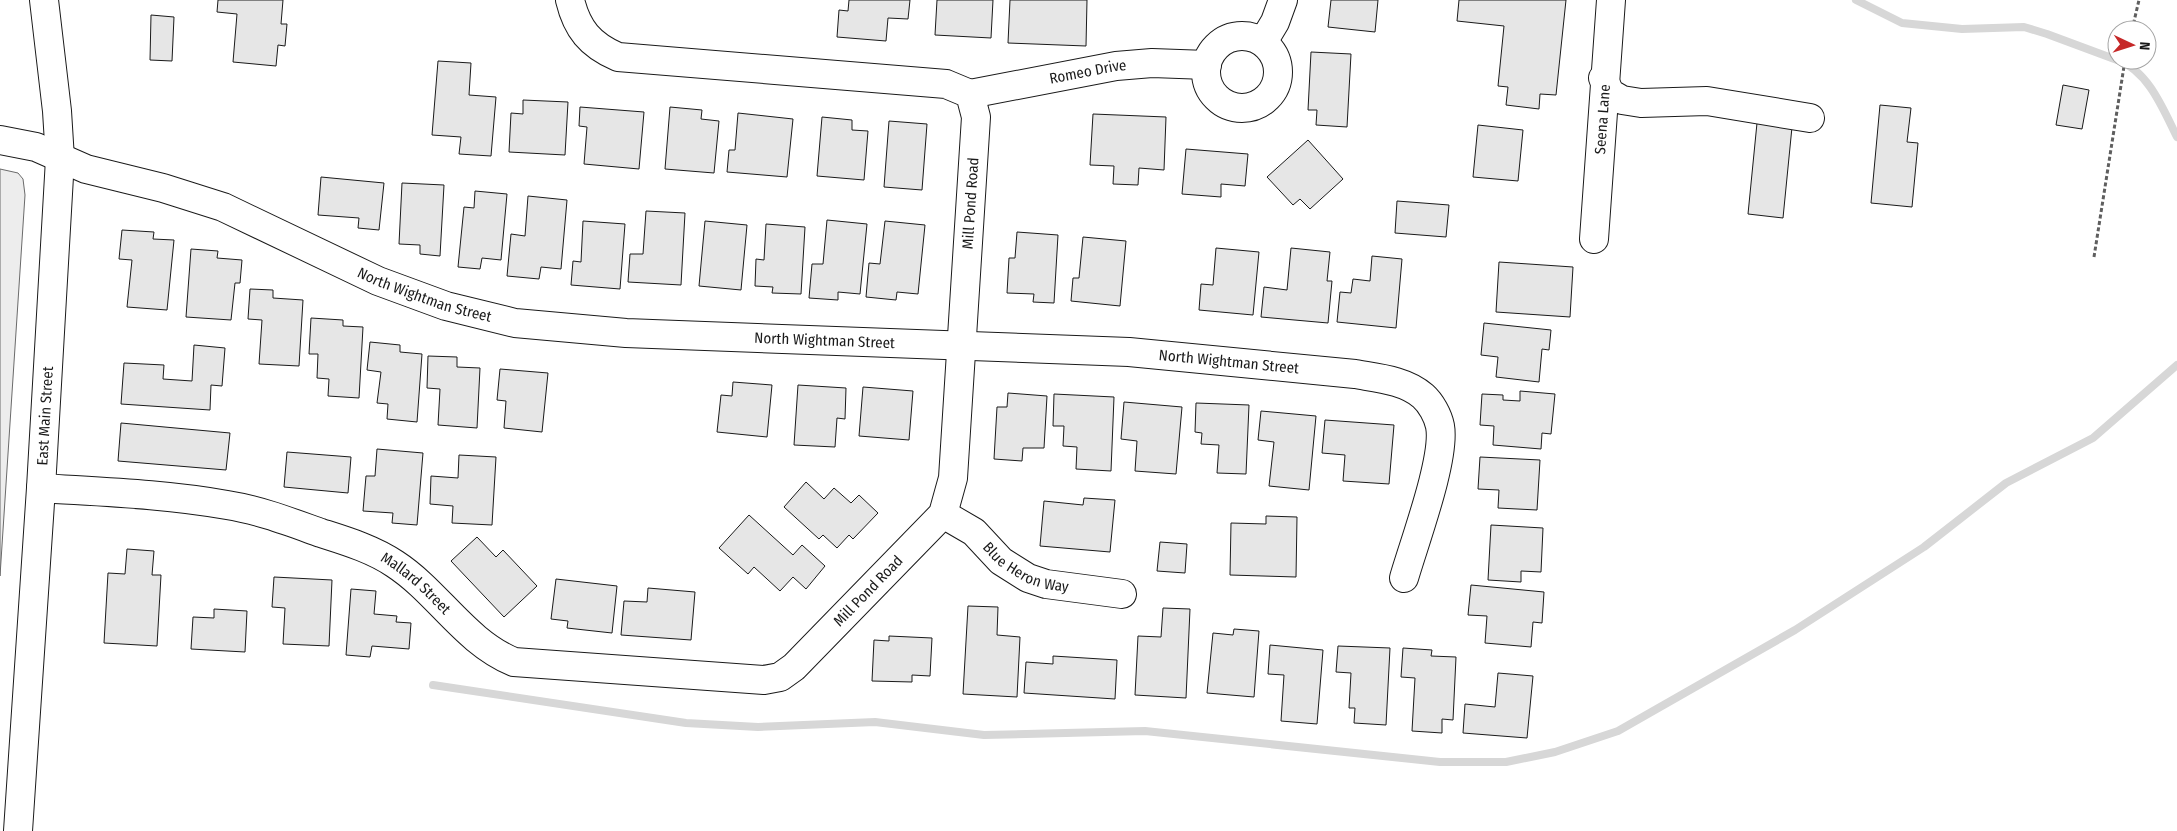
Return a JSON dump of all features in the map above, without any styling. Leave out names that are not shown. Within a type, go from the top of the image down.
[{"type":"street","name":"East Main Street","points":[[18,831],[41,488],[60,159],[57,111],[44,0]]},
{"type":"street","points":[[570,0],[574,19],[587,37],[603,51],[618,57],[946,84],[970,94]]},
{"type":"street","points":[[1263,42],[1275,22],[1283,0]]},
{"type":"street","name":"Seena Lane","points":[[1594,239],[1611,0]]},
{"type":"street","points":[[1246,36],[1263,42],[1272,51],[1278,63],[1279,76],[1275,88],[1267,99],[1256,106],[1244,109],[1231,107],[1219,100],[1211,91],[1206,78],[1207,65],[1214,49],[1229,38],[1246,36]]},
{"type":"street","name":"Romeo Drive","points":[[970,94],[1116,66],[1152,63],[1207,65]]},
{"type":"street","points":[[1604,78],[1610,93],[1622,100],[1641,103],[1707,101],[1810,118]]},
{"type":"street","name":"Mill Pond Road","points":[[780,677],[794,667],[943,514],[952,478],[976,117],[970,94]]},
{"type":"street","name":"North Wightman Street","points":[[0,140],[36,147],[86,169],[163,188],[223,207],[378,281],[446,306],[515,323],[626,333],[1138,353],[1355,374],[1390,380],[1409,387],[1424,396],[1434,410],[1440,426],[1439,458],[1404,578]]},
{"type":"street","name":"Mallard Street","points":[[41,488],[164,497],[228,505],[279,518],[354,544],[394,563],[423,586],[484,648],[514,662],[764,680],[780,677]]},
{"type":"street","name":"Blue Heron Way","points":[[943,514],[974,532],[1001,561],[1028,578],[1046,584],[1122,594]]},
{"type":"path","points":[[2134,20],[2139,0]]},
{"type":"path","points":[[2094,257],[2124,70]]},
{"type":"shaded area","points":[[0,169],[18,173],[23,179],[25,195],[0,576]]},
{"type":"building","points":[[218,0],[283,0],[281,24],[287,24],[285,46],[278,45],[276,66],[233,62],[237,14],[217,12]]},
{"type":"building","points":[[849,0],[910,0],[908,19],[888,18],[886,41],[837,37],[839,10],[848,11]]},
{"type":"building","points":[[937,0],[993,0],[991,38],[935,35]]},
{"type":"building","points":[[1010,0],[1087,0],[1086,46],[1008,43]]},
{"type":"building","points":[[1331,0],[1378,0],[1375,32],[1328,27]]},
{"type":"building","points":[[1459,0],[1566,0],[1556,95],[1540,94],[1539,109],[1506,105],[1508,87],[1498,86],[1504,26],[1457,21]]},
{"type":"building","points":[[151,15],[174,17],[172,61],[150,60]]},
{"type":"building","points":[[1311,52],[1351,54],[1347,127],[1316,125],[1317,110],[1308,110]]},
{"type":"building","points":[[438,61],[471,63],[469,95],[496,97],[491,156],[459,154],[461,137],[432,135]]},
{"type":"building","points":[[2063,85],[2089,90],[2082,129],[2056,125]]},
{"type":"building","points":[[523,100],[568,102],[565,155],[509,152],[511,113],[523,114]]},
{"type":"building","points":[[1880,105],[1911,108],[1907,142],[1918,143],[1912,207],[1871,203]]},
{"type":"building","points":[[580,107],[644,112],[639,169],[584,164],[587,127],[579,126]]},
{"type":"building","points":[[670,107],[702,110],[701,119],[719,121],[714,173],[665,169]]},
{"type":"building","points":[[738,113],[793,119],[787,177],[727,172],[729,150],[735,150]]},
{"type":"building","points":[[1093,114],[1166,117],[1164,170],[1139,168],[1138,185],[1113,184],[1114,166],[1090,165]]},
{"type":"building","points":[[822,117],[852,120],[852,130],[868,131],[864,180],[817,176]]},
{"type":"building","points":[[889,121],[927,124],[922,190],[884,187]]},
{"type":"building","points":[[1757,123],[1792,127],[1783,218],[1748,214]]},
{"type":"building","points":[[1478,125],[1523,130],[1518,181],[1473,177]]},
{"type":"building","points":[[1308,140],[1343,179],[1310,209],[1300,199],[1293,205],[1267,177]]},
{"type":"building","points":[[1186,149],[1248,154],[1245,186],[1221,184],[1221,197],[1182,194]]},
{"type":"building","points":[[321,177],[384,183],[379,230],[358,228],[359,218],[318,215]]},
{"type":"building","points":[[402,183],[444,185],[440,256],[420,254],[420,245],[399,244]]},
{"type":"building","points":[[475,191],[507,194],[501,260],[482,258],[480,269],[458,267],[464,207],[474,208]]},
{"type":"building","points":[[528,196],[567,200],[561,269],[541,267],[539,279],[507,276],[511,234],[525,236]]},
{"type":"building","points":[[1397,201],[1449,205],[1446,237],[1395,233]]},
{"type":"building","points":[[646,211],[685,213],[681,285],[628,282],[630,254],[643,254]]},
{"type":"building","points":[[827,220],[867,224],[860,294],[838,292],[838,300],[809,298],[812,264],[823,264]]},
{"type":"building","points":[[583,221],[625,224],[620,289],[571,285],[573,261],[581,262]]},
{"type":"building","points":[[705,221],[747,225],[741,290],[699,286]]},
{"type":"building","points":[[885,221],[925,225],[918,294],[897,292],[896,300],[866,297],[869,263],[880,264]]},
{"type":"building","points":[[766,224],[805,227],[801,294],[772,293],[773,287],[755,286],[756,259],[764,260]]},
{"type":"building","points":[[122,230],[154,232],[153,239],[174,240],[167,310],[127,307],[132,260],[119,259]]},
{"type":"building","points":[[1017,232],[1058,235],[1054,303],[1033,302],[1034,294],[1007,293],[1009,258],[1015,258]]},
{"type":"building","points":[[1083,237],[1126,241],[1120,306],[1071,301],[1073,278],[1079,278]]},
{"type":"building","points":[[1216,248],[1259,252],[1253,315],[1199,310],[1201,284],[1213,285]]},
{"type":"building","points":[[1291,248],[1330,252],[1327,281],[1332,281],[1328,323],[1261,317],[1264,287],[1287,290]]},
{"type":"building","points":[[191,249],[218,251],[217,258],[242,260],[240,283],[235,283],[231,320],[186,317]]},
{"type":"building","points":[[1372,256],[1402,259],[1396,328],[1337,322],[1340,292],[1351,293],[1353,279],[1370,281]]},
{"type":"building","points":[[1499,262],[1573,267],[1570,317],[1496,312]]},
{"type":"building","points":[[250,289],[273,290],[273,298],[303,300],[299,366],[259,364],[262,320],[248,319]]},
{"type":"building","points":[[311,318],[343,320],[343,326],[363,327],[359,398],[328,396],[329,379],[317,378],[318,354],[309,354]]},
{"type":"building","points":[[1484,323],[1551,330],[1549,350],[1542,349],[1539,382],[1496,377],[1498,357],[1481,355]]},
{"type":"building","points":[[370,342],[400,345],[400,352],[422,354],[417,422],[387,419],[388,404],[377,403],[381,372],[367,370]]},
{"type":"building","points":[[194,345],[225,348],[222,386],[211,385],[210,410],[121,404],[124,363],[164,365],[163,379],[192,381]]},
{"type":"building","points":[[428,356],[457,357],[457,367],[480,368],[477,428],[438,425],[440,389],[427,388]]},
{"type":"building","points":[[500,369],[548,373],[542,432],[504,428],[506,401],[497,400]]},
{"type":"building","points":[[733,382],[772,385],[767,437],[717,432],[721,395],[732,396]]},
{"type":"building","points":[[798,385],[846,388],[845,419],[837,418],[835,447],[794,445]]},
{"type":"building","points":[[863,387],[913,391],[909,440],[859,436]]},
{"type":"building","points":[[1520,391],[1555,394],[1551,434],[1542,433],[1541,449],[1493,445],[1494,426],[1480,425],[1482,394],[1503,395],[1503,400],[1520,401]]},
{"type":"building","points":[[1008,393],[1047,396],[1044,448],[1023,448],[1022,461],[994,459],[997,407],[1007,407]]},
{"type":"building","points":[[1054,394],[1114,397],[1111,471],[1076,469],[1077,447],[1063,446],[1064,426],[1053,426]]},
{"type":"building","points":[[1124,402],[1182,407],[1176,474],[1135,471],[1137,441],[1121,439]]},
{"type":"building","points":[[1196,403],[1249,405],[1246,474],[1217,473],[1219,445],[1201,444],[1202,433],[1195,432]]},
{"type":"building","points":[[1261,411],[1316,416],[1309,490],[1269,486],[1274,442],[1258,440]]},
{"type":"building","points":[[1325,420],[1394,425],[1389,484],[1343,481],[1345,455],[1322,453]]},
{"type":"building","points":[[121,423],[230,433],[226,470],[118,461]]},
{"type":"building","points":[[377,449],[423,453],[417,525],[392,523],[393,513],[363,511],[366,476],[375,476]]},
{"type":"building","points":[[287,452],[351,457],[348,493],[284,487]]},
{"type":"building","points":[[459,455],[496,457],[492,525],[452,523],[453,506],[430,504],[431,476],[458,478]]},
{"type":"building","points":[[1480,457],[1540,460],[1537,510],[1498,508],[1499,490],[1478,489]]},
{"type":"building","points":[[806,482],[824,499],[834,488],[851,503],[859,495],[878,513],[853,539],[849,535],[837,548],[823,535],[819,539],[784,507]]},
{"type":"building","points":[[1084,498],[1115,500],[1110,552],[1040,546],[1044,501],[1083,505]]},
{"type":"building","points":[[749,515],[793,555],[802,545],[825,566],[806,589],[793,577],[780,591],[754,567],[748,574],[719,548]]},
{"type":"building","points":[[1266,516],[1297,517],[1296,577],[1230,575],[1231,523],[1266,524]]},
{"type":"building","points":[[1491,525],[1543,528],[1541,572],[1521,571],[1521,582],[1488,580]]},
{"type":"building","points":[[477,537],[496,557],[503,550],[537,586],[504,617],[451,561]]},
{"type":"building","points":[[1160,542],[1187,544],[1185,573],[1157,571]]},
{"type":"building","points":[[127,549],[154,551],[152,575],[161,575],[157,646],[104,643],[108,573],[125,574]]},
{"type":"building","points":[[274,577],[332,580],[329,646],[283,644],[285,608],[272,607]]},
{"type":"building","points":[[556,579],[617,586],[612,633],[567,628],[568,621],[551,619]]},
{"type":"building","points":[[1471,585],[1544,592],[1542,623],[1533,622],[1531,647],[1485,643],[1487,616],[1468,615]]},
{"type":"building","points":[[648,588],[695,592],[691,640],[621,635],[624,601],[647,602]]},
{"type":"building","points":[[351,589],[376,591],[374,614],[397,616],[396,622],[411,623],[409,649],[372,646],[370,657],[346,655]]},
{"type":"building","points":[[968,606],[998,607],[997,635],[1020,637],[1017,697],[963,694]]},
{"type":"building","points":[[1163,608],[1190,609],[1186,698],[1135,695],[1138,636],[1161,637]]},
{"type":"building","points":[[214,609],[247,611],[245,652],[191,649],[193,617],[214,618]]},
{"type":"building","points":[[1234,629],[1259,631],[1254,697],[1207,693],[1213,633],[1233,635]]},
{"type":"building","points":[[889,636],[932,638],[930,676],[912,675],[912,682],[872,681],[874,640],[889,641]]},
{"type":"building","points":[[1270,645],[1323,650],[1317,724],[1281,721],[1284,675],[1268,674]]},
{"type":"building","points":[[1338,646],[1390,648],[1386,725],[1354,723],[1355,708],[1349,708],[1351,673],[1336,672]]},
{"type":"building","points":[[1403,648],[1432,650],[1431,656],[1456,657],[1453,720],[1442,719],[1442,733],[1412,731],[1415,678],[1401,677]]},
{"type":"building","points":[[1053,656],[1117,660],[1115,699],[1024,693],[1026,662],[1053,664]]},
{"type":"building","points":[[1498,673],[1533,676],[1527,738],[1463,733],[1465,704],[1495,707]]},
{"type":"waterway","points":[[1856,0],[1902,23],[1962,29],[2024,27],[2107,56]]},
{"type":"waterway","points":[[2134,70],[2147,82],[2154,92],[2177,137]]},
{"type":"waterway","points":[[433,685],[686,723],[758,727],[875,722],[984,735],[1145,731],[1440,762],[1506,762],[1555,752],[1618,731],[1795,630],[1924,547],[2006,483],[2093,438],[2177,365]]}]
